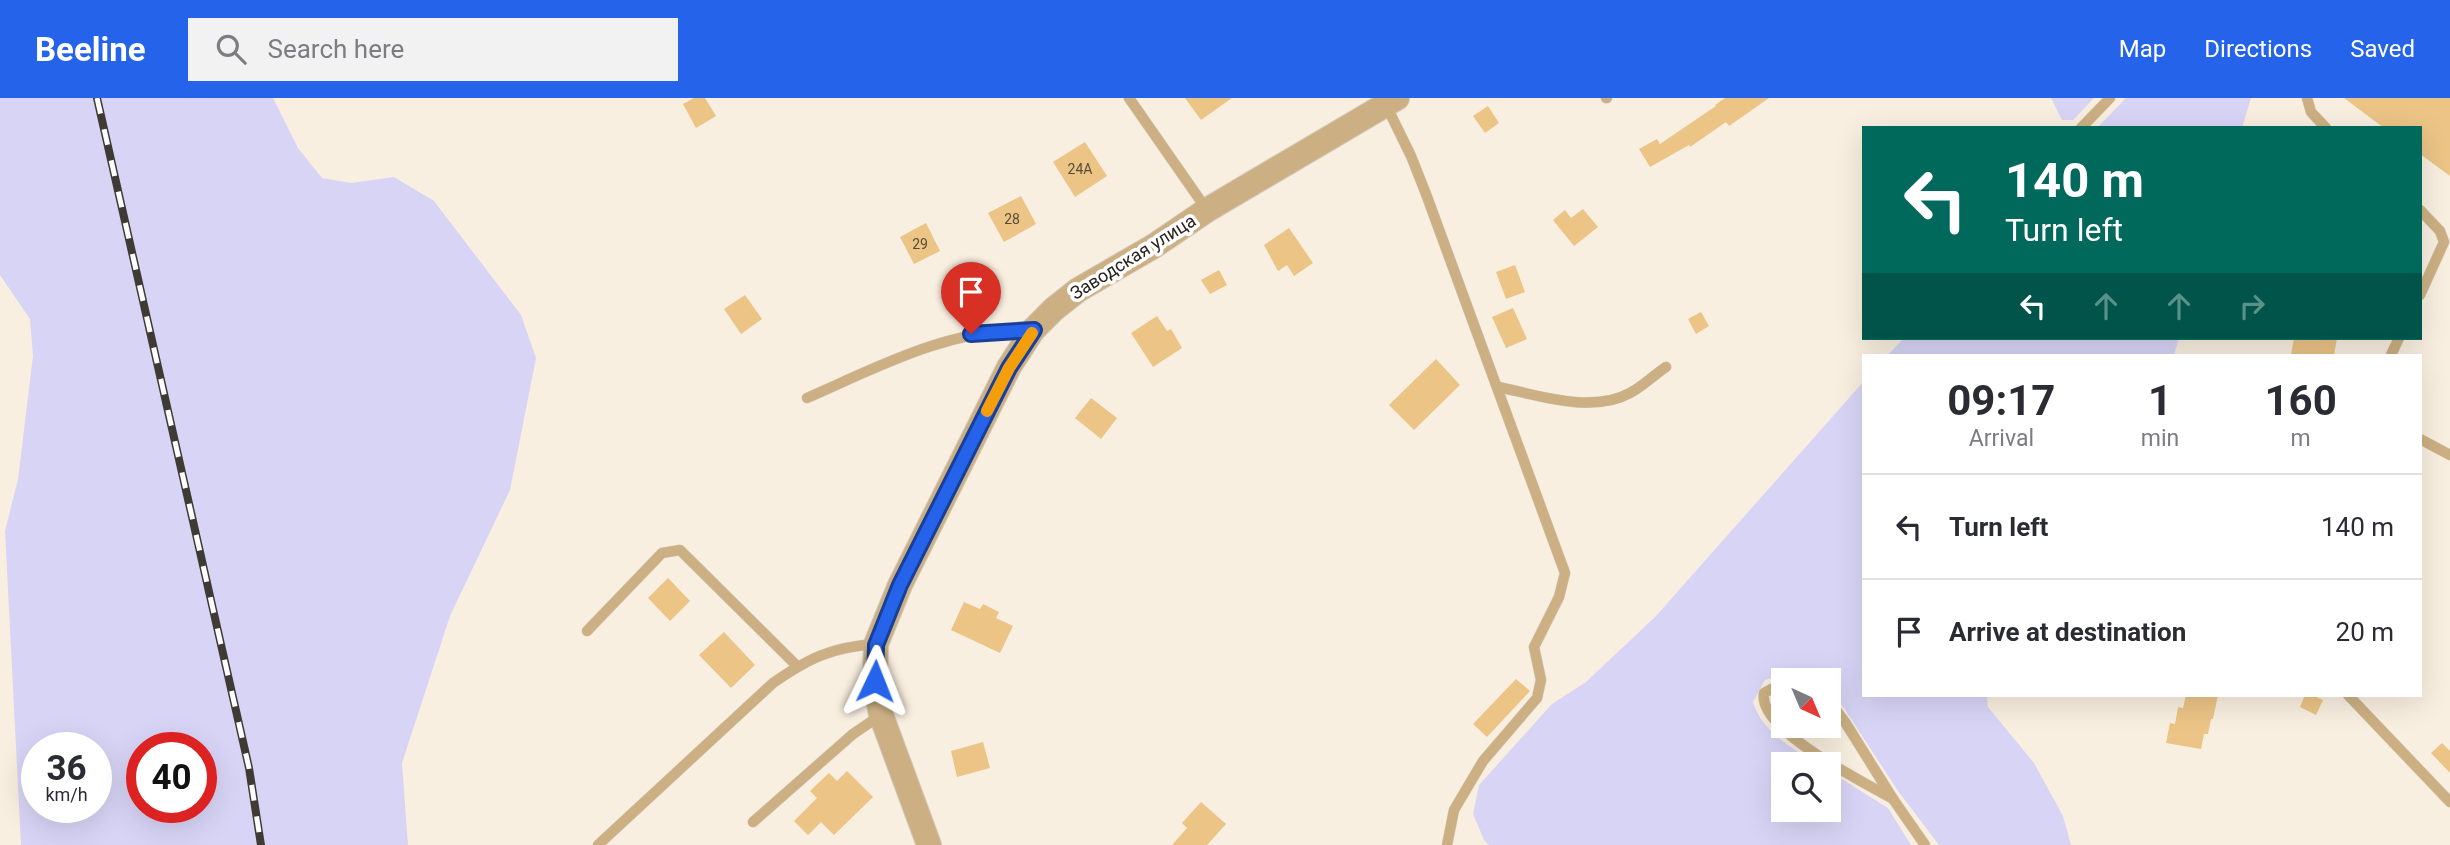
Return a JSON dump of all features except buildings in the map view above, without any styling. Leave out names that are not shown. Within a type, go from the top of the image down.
[{"type":"street","name":"Заводская улица","points":[[929,845],[881,715],[875,681],[876,645],[900,585],[1009,368],[1034,330],[1078,290],[1154,246],[1207,210],[1391,102]]},
{"type":"lane","points":[[1129,98],[1207,210]]},
{"type":"lane","points":[[2083,126],[2110,98]]},
{"type":"lane","points":[[2307,98],[2311,112],[2324,126]]},
{"type":"lane","points":[[1391,102],[1565,573],[1559,597],[1534,647],[1541,680],[1537,698],[1483,761],[1454,810],[1447,845]]},
{"type":"lane","points":[[2422,212],[2440,230],[2444,242],[2422,291]]},
{"type":"lane","points":[[807,398],[947,340],[971,334],[1034,330]]},
{"type":"lane","points":[[1498,387],[1581,403],[1603,401],[1631,392],[1666,367]]},
{"type":"lane","points":[[2422,440],[2450,455]]},
{"type":"lane","points":[[587,631],[662,553],[680,550],[797,666]]},
{"type":"lane","points":[[598,845],[773,683],[797,666],[846,646],[876,645]]},
{"type":"lane","points":[[1771,689],[1764,693],[1763,699],[1771,716]]},
{"type":"lane","points":[[2350,697],[2450,802]]},
{"type":"lane","points":[[753,822],[853,734],[881,715]]},
{"type":"lane","points":[[1841,717],[1925,845]]},
{"type":"lane","points":[[1794,738],[1893,799]]},
{"type":"shaded area","points":[[0,98],[273,98],[298,148],[322,178],[351,183],[394,177],[434,201],[521,315],[536,358],[510,490],[450,616],[402,763],[408,845],[21,845],[5,531],[18,479],[33,356],[30,319],[0,275]]},
{"type":"shaded area","points":[[2051,98],[2094,98],[2073,120],[2062,120]]},
{"type":"shaded area","points":[[2126,98],[2251,98],[2243,126],[2099,126]]},
{"type":"shaded area","points":[[1902,340],[2178,340],[2174,354],[1889,354]]},
{"type":"shaded area","points":[[1862,383],[1862,697],[1988,697],[1988,707],[2034,763],[2063,816],[2071,845],[1939,845],[1898,791],[1841,705],[1841,668],[1771,668],[1771,678],[1765,680],[1753,702],[1771,732],[1771,738],[1779,738],[1798,752],[1771,752],[1771,822],[1841,822],[1841,779],[1888,808],[1911,845],[1489,845],[1484,840],[1473,814],[1479,785],[1552,704],[1586,682],[1656,616]]},
{"type":"railway","points":[[97,98],[249,768],[261,845]]},
{"type":"slow traffic","points":[[987,411],[1009,368],[1032,333]]},
{"type":"route","points":[[875,681],[876,645],[900,585],[1009,368],[1034,330],[971,334]]}]
